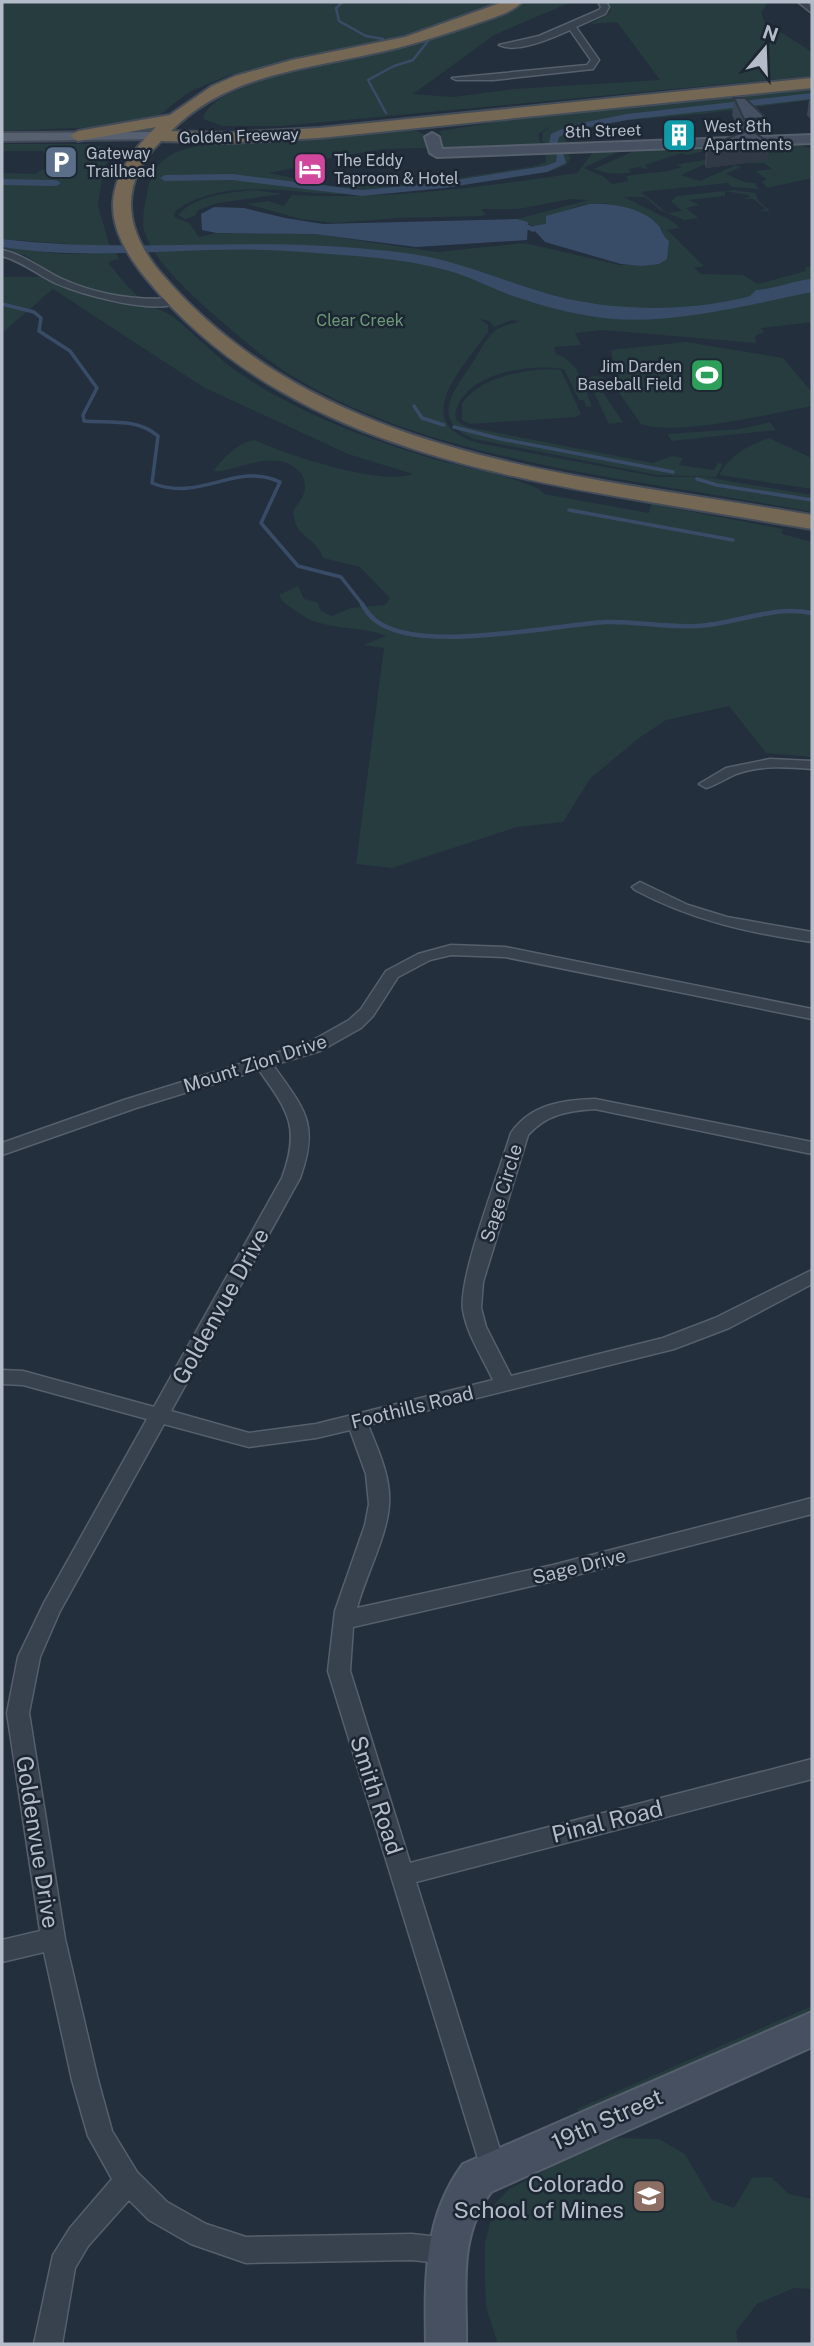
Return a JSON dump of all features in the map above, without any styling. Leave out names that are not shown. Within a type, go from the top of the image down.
[{"type":"highway","points":[[515,2],[396,44],[261,73],[203,97],[155,136],[131,166],[121,198],[125,233],[141,263],[176,301],[229,348],[276,381],[339,413],[402,438],[546,476],[812,522]]},
{"type":"highway","name":"Golden Freeway","points":[[155,136],[228,138],[319,133],[812,81]]},
{"type":"highway","name":"Golden Freeway","points":[[155,136],[185,132],[295,128],[812,81]]},
{"type":"highway","points":[[203,97],[198,116],[202,122],[212,126],[295,128]]},
{"type":"highway","points":[[434,145],[433,130],[480,117]]},
{"type":"highway","points":[[78,136],[155,125],[176,119]]},
{"type":"highway","points":[[319,133],[410,128],[423,131],[434,145]]},
{"type":"highway","points":[[78,136],[114,147],[131,166]]},
{"type":"highway","points":[[131,166],[179,147],[228,138]]},
{"type":"main road","points":[[2,136],[155,136]]},
{"type":"street","points":[[503,45],[535,42],[572,27],[602,12],[605,7],[602,2]]},
{"type":"street","points":[[802,2],[812,11]]},
{"type":"street","points":[[456,78],[493,78],[590,67],[595,60],[572,27]]},
{"type":"street","name":"8th Street","points":[[434,145],[812,139]]},
{"type":"street","points":[[2,253],[20,256],[44,274],[119,300],[146,303],[176,301]]},
{"type":"street","points":[[706,784],[733,769],[760,762],[812,765]]},
{"type":"street","points":[[640,887],[667,902],[730,925],[812,937]]},
{"type":"street","name":"Mount Zion Drive","points":[[2,1149],[130,1104],[314,1047],[339,1035],[367,1012],[392,974],[424,957],[452,950],[505,952],[812,1014]]},
{"type":"street","name":"Goldenvue Drive","points":[[263,1064],[296,1111],[302,1130],[302,1153],[291,1178],[51,1609],[29,1657],[18,1713],[53,1939],[85,2080],[101,2136],[128,2181],[159,2211],[200,2235],[246,2250],[412,2247],[447,2251]]},
{"type":"street","name":"Sage Circle","points":[[505,1384],[477,1327],[472,1308],[474,1282],[520,1133],[533,1118],[570,1105],[595,1104],[812,1148]]},
{"type":"street","name":"Foothills Road","points":[[2,1377],[23,1378],[160,1413],[250,1440],[316,1431],[667,1344],[722,1323],[812,1276]]},
{"type":"street","name":"Smith Road","points":[[356,1420],[371,1460],[379,1494],[374,1530],[356,1574],[338,1640],[339,1671],[493,2169]]},
{"type":"street","name":"Sage Drive","points":[[344,1620],[554,1573],[812,1507]]},
{"type":"street","name":"Pinal Road","points":[[403,1875],[812,1769]]},
{"type":"street","points":[[2,1951],[53,1939]]},
{"type":"street","name":"19th Street","points":[[446,2344],[447,2251],[452,2221],[464,2192],[477,2178],[812,2029]]},
{"type":"street","points":[[48,2344],[62,2264],[79,2237],[128,2181]]},
{"type":"green space","points":[[2,2],[501,2],[393,40],[227,76],[189,92],[153,120],[127,126],[2,131]]},
{"type":"green space","points":[[526,2],[571,2],[494,35],[413,94],[453,97],[514,89],[660,80],[617,22],[590,24],[611,10],[607,2],[768,2],[761,13],[765,22],[812,52],[812,76],[282,126],[223,126],[203,119],[214,103],[271,77],[442,37]]},
{"type":"green space","points":[[812,86],[812,100],[628,120],[572,132],[566,135],[566,146],[553,146],[542,142],[543,132],[554,124],[538,134],[541,145],[464,147],[459,151],[444,149],[440,131],[560,112]]},
{"type":"green space","points":[[407,130],[426,135],[430,148],[383,149],[319,160],[321,162],[269,173],[336,187],[426,183],[535,166],[546,162],[545,152],[567,152],[571,158],[566,165],[551,171],[407,190],[336,194],[264,189],[218,193],[196,199],[175,211],[174,217],[189,223],[199,237],[217,233],[314,234],[438,252],[524,243],[620,265],[659,264],[663,232],[646,216],[622,206],[596,203],[584,205],[540,226],[517,219],[589,200],[570,199],[519,209],[481,209],[486,214],[481,216],[334,223],[301,219],[247,204],[268,201],[284,206],[292,195],[399,194],[577,173],[594,151],[620,151],[583,168],[603,176],[612,184],[628,181],[627,176],[668,171],[682,167],[677,165],[703,160],[716,159],[681,175],[700,181],[736,165],[741,167],[726,174],[744,182],[755,183],[759,189],[732,187],[728,183],[641,192],[667,213],[645,197],[624,197],[672,221],[680,228],[667,230],[704,266],[694,268],[701,274],[743,275],[758,284],[806,271],[805,268],[812,265],[812,322],[761,328],[764,332],[755,336],[756,343],[603,330],[575,333],[581,345],[554,347],[556,354],[564,357],[575,368],[592,406],[586,407],[584,400],[579,400],[564,369],[533,368],[499,374],[484,380],[470,389],[455,415],[457,421],[467,427],[653,463],[672,456],[683,458],[679,465],[714,470],[718,463],[723,464],[716,477],[657,475],[475,439],[461,432],[452,424],[449,415],[453,394],[492,334],[501,327],[519,321],[512,320],[494,327],[489,321],[480,319],[488,325],[488,332],[455,378],[447,394],[444,408],[446,422],[457,434],[478,443],[658,477],[705,477],[812,495],[812,512],[543,465],[474,449],[408,429],[346,404],[289,374],[246,342],[179,282],[148,241],[143,218],[149,185],[159,164],[175,153],[211,144]]},
{"type":"green space","points":[[790,142],[812,149],[812,178],[767,188],[762,182],[767,179],[755,171],[772,169],[764,163],[740,164],[767,160],[714,149],[687,155],[682,153],[645,165],[648,169],[628,169],[632,172],[627,173],[608,173],[594,169],[638,149]]},
{"type":"green space","points":[[2,144],[90,144],[113,150],[103,171],[98,206],[110,247],[2,239],[2,173],[35,174],[69,160],[43,151],[2,151]]},
{"type":"green space","points":[[255,190],[282,194],[218,203],[198,210],[195,216],[185,219],[178,215],[185,208],[203,199]]},
{"type":"green space","points":[[734,190],[755,193],[770,211],[759,211],[766,209],[753,199],[744,199],[750,197],[748,195],[725,191],[725,196],[689,200],[699,205],[686,208],[698,218],[684,220],[667,213],[682,211],[671,201],[677,196]]},
{"type":"green space","points":[[2,247],[61,254],[116,253],[119,259],[108,262],[131,290],[151,306],[172,316],[235,370],[311,414],[382,442],[430,458],[510,478],[544,494],[649,513],[651,504],[783,529],[783,534],[812,542],[812,757],[766,753],[729,706],[666,720],[639,738],[590,779],[563,822],[517,827],[392,868],[356,864],[384,648],[363,645],[386,636],[319,623],[286,604],[279,595],[298,586],[304,599],[317,602],[321,611],[332,616],[351,608],[385,605],[390,598],[360,567],[323,558],[316,546],[298,528],[293,512],[303,496],[305,482],[300,472],[289,464],[266,461],[213,471],[237,447],[255,440],[310,461],[357,472],[398,477],[413,474],[348,454],[203,387],[53,289],[2,333],[2,277],[38,277],[46,270],[25,255],[2,251]]},
{"type":"green space","name":"Jim Darden Baseball Field","points":[[686,342],[783,358],[812,392],[812,406],[700,426],[677,428],[641,424],[619,393],[611,350]]},
{"type":"green space","points":[[561,370],[581,414],[576,417],[470,424],[462,420],[462,403],[470,394],[490,381],[513,374]]},
{"type":"green space","points":[[593,376],[604,377],[603,381],[596,382],[623,422],[609,424],[588,380]]},
{"type":"green space","points":[[770,422],[776,430],[672,441],[667,434],[741,429]]},
{"type":"green space","points":[[769,438],[812,458],[812,489],[719,475],[728,462],[740,452]]},
{"type":"green space","points":[[812,2006],[812,2016],[582,2117],[577,2109]]},
{"type":"green space","name":"Colorado School of Mines","points":[[620,2138],[659,2139],[685,2154],[712,2200],[734,2208],[752,2178],[771,2177],[789,2194],[812,2199],[812,2289],[794,2288],[757,2304],[736,2331],[738,2344],[498,2344],[486,2307],[485,2280],[485,2243],[495,2204],[509,2189],[534,2177],[581,2146]]},
{"type":"water","points":[[589,204],[625,207],[650,218],[669,241],[667,259],[659,264],[642,266],[621,264],[545,242],[533,229],[533,226],[546,224],[546,216]]},
{"type":"water","points":[[214,207],[244,208],[323,224],[517,219],[528,222],[527,240],[416,247],[314,234],[217,233],[202,230],[201,214]]},
{"type":"water","name":"Clear Creek","points":[[2,239],[96,245],[284,244],[395,252],[446,261],[568,299],[611,306],[656,308],[700,305],[750,296],[756,290],[812,279],[812,292],[687,316],[613,319],[547,307],[456,273],[400,261],[265,250],[115,253],[40,251],[2,247]]},
{"type":"building","points":[[734,98],[745,98],[766,118],[744,119]]},
{"type":"building","points":[[752,131],[770,143],[707,151],[706,147]]},
{"type":"waterway","points":[[343,2],[336,8],[339,21],[366,36],[383,39]]},
{"type":"waterway","points":[[386,113],[368,80],[394,66],[413,60],[428,41]]},
{"type":"waterway","points":[[554,143],[554,136],[574,127],[627,117],[812,96]]},
{"type":"waterway","points":[[165,178],[232,177],[362,193],[444,185],[547,169],[561,163],[560,155]]},
{"type":"waterway","points":[[2,182],[56,183]]},
{"type":"waterway","points":[[527,227],[533,229]]},
{"type":"waterway","points":[[2,304],[34,312],[41,318],[39,331],[70,351],[97,388],[83,415],[84,421],[132,424],[158,436],[152,483],[169,488],[186,488],[248,476],[280,482],[261,523],[298,566],[341,577],[363,605]]},
{"type":"waterway","points":[[414,406],[422,418],[444,425]]},
{"type":"waterway","points":[[454,427],[501,439],[673,472]]},
{"type":"waterway","points":[[697,479],[717,485],[812,500]]},
{"type":"waterway","points":[[569,510],[733,540]]},
{"type":"waterway","points":[[362,604],[375,620],[395,630],[421,636],[452,637],[606,622],[697,626],[782,611],[812,613]]},
{"type":"place","name":"West 8th Apartments","points":[[679,135]]},
{"type":"place","name":"Gateway Trailhead","points":[[61,162]]},
{"type":"place","name":"The Eddy Taproom & Hotel","points":[[310,169]]},
{"type":"place","name":"Jim Darden Baseball Field","points":[[707,375]]},
{"type":"place","name":"Colorado School of Mines","points":[[649,2196]]}]
